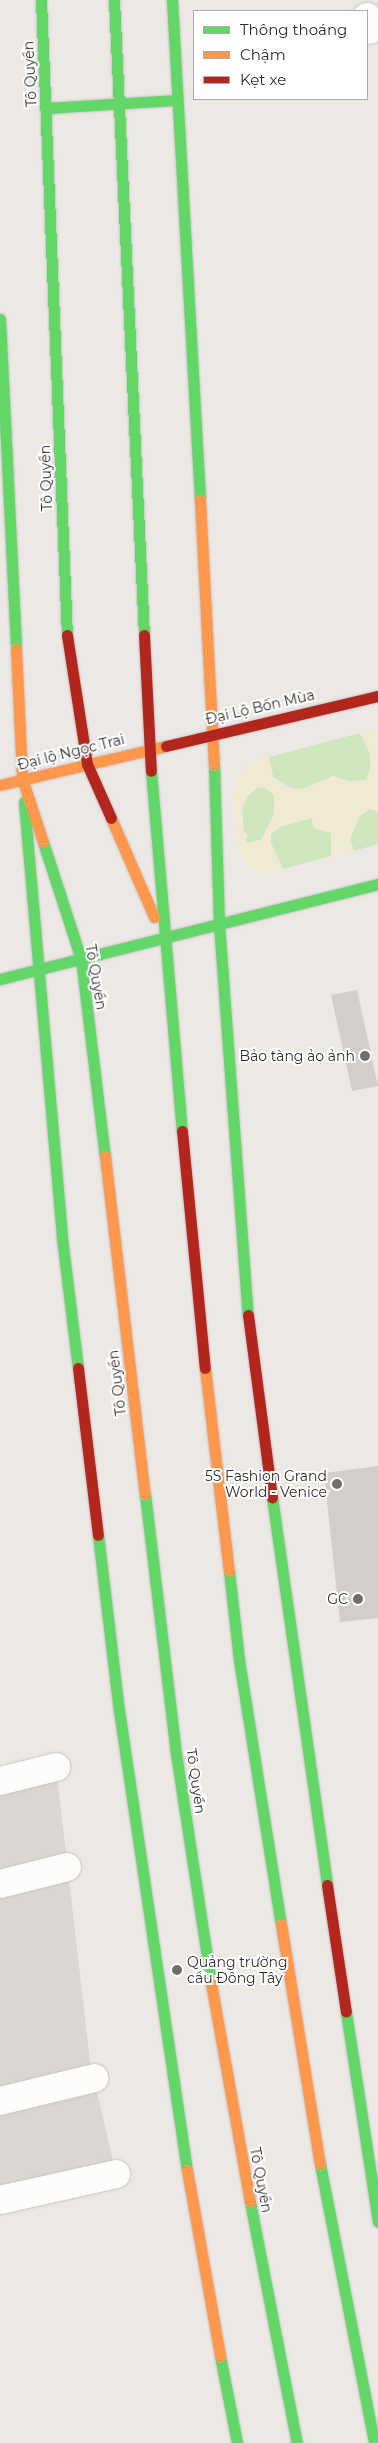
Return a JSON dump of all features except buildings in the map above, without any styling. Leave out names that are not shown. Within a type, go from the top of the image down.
[{"type":"main road","name":"Tô Quyền","points":[[41,0],[48,108],[68,658],[87,764],[162,938]]},
{"type":"main road","name":"Tô Quyền","points":[[114,0],[149,748],[162,938],[193,1265],[239,1660],[311,2115],[364,2367],[374,2443]]},
{"type":"main road","points":[[172,0],[176,100],[213,733],[220,924],[249,1332],[306,1742],[378,2222]]},
{"type":"main road","points":[[48,108],[176,100]]},
{"type":"main road","name":"Tô Quyền","points":[[0,319],[22,778],[81,959],[177,1756],[222,2065],[297,2443]]},
{"type":"main road","name":"Đại Lộ Bốn Mùa","points":[[149,748],[378,696]]},
{"type":"main road","name":"Đại lộ Ngọc Trai","points":[[0,784],[149,748]]},
{"type":"main road","points":[[22,778],[62,1238],[119,1710],[168,2055],[198,2238],[237,2443]]},
{"type":"main road","points":[[0,979],[378,884]]},
{"type":"street","points":[[0,1781],[56,1767]]},
{"type":"street","points":[[0,1884],[67,1867]]},
{"type":"street","points":[[0,2102],[94,2078]]},
{"type":"street","points":[[0,2200],[116,2174]]},
{"type":"green space","points":[[360,733],[370,753],[370,769],[366,781],[348,781],[333,776],[297,791],[273,777],[269,757]]},
{"type":"green space","points":[[257,787],[265,788],[274,795],[274,815],[261,840],[245,843],[242,808],[247,797]]},
{"type":"green space","points":[[370,809],[378,812],[378,844],[354,851],[350,839],[352,829],[363,811]]},
{"type":"green space","points":[[312,818],[331,833],[331,856],[283,869],[271,843],[271,834],[280,827]]},
{"type":"sand","points":[[378,729],[378,812],[370,809],[360,816],[350,839],[354,851],[331,856],[331,833],[313,828],[312,818],[305,819],[280,827],[271,834],[271,843],[283,869],[265,874],[253,870],[245,863],[237,844],[232,791],[240,772],[254,761],[269,757],[273,777],[289,789],[308,788],[333,776],[348,781],[366,780],[370,769],[370,753],[360,733]],"holes":[[[257,787],[265,788],[274,795],[274,815],[261,840],[245,843],[248,834],[243,832],[242,808],[247,797]]]},
{"type":"shaded area","points":[[56,1767],[90,2061],[116,2174],[0,2200],[0,1781]]},
{"type":"traffic: fast","points":[[41,0],[67,635]]},
{"type":"traffic: fast","points":[[114,0],[144,635]]},
{"type":"traffic: fast","points":[[172,0],[200,500]]},
{"type":"traffic: fast","points":[[48,108],[176,100]]},
{"type":"traffic: fast","points":[[0,319],[16,649]]},
{"type":"traffic: fast","points":[[214,765],[219,924]]},
{"type":"traffic: fast","points":[[151,771],[182,1131]]},
{"type":"traffic: fast","points":[[24,802],[62,1238],[78,1368]]},
{"type":"traffic: fast","points":[[43,842],[81,959],[105,1156]]},
{"type":"traffic: fast","points":[[0,979],[378,884]]},
{"type":"traffic: fast","points":[[219,924],[248,1315]]},
{"type":"traffic: fast","points":[[145,1494],[175,1747],[211,1983]]},
{"type":"traffic: fast","points":[[272,1497],[327,1885]]},
{"type":"traffic: fast","points":[[98,1535],[119,1710],[187,2170]]},
{"type":"traffic: fast","points":[[229,1571],[239,1660],[281,1924]]},
{"type":"traffic: fast","points":[[346,2012],[378,2222]]},
{"type":"traffic: fast","points":[[320,2164],[374,2443]]},
{"type":"traffic: fast","points":[[250,2202],[297,2443]]},
{"type":"traffic: fast","points":[[220,2356],[237,2443]]},
{"type":"traffic: slow","points":[[200,500],[214,765]]},
{"type":"traffic: slow","points":[[16,649],[22,778],[43,842]]},
{"type":"traffic: slow","points":[[0,785],[166,746]]},
{"type":"traffic: slow","points":[[111,818],[154,917]]},
{"type":"traffic: slow","points":[[105,1156],[145,1494]]},
{"type":"traffic: slow","points":[[205,1368],[229,1571]]},
{"type":"traffic: slow","points":[[281,1924],[320,2164]]},
{"type":"traffic: slow","points":[[211,1983],[250,2202]]},
{"type":"traffic: slow","points":[[187,2170],[220,2356]]},
{"type":"traffic: jam","points":[[67,635],[87,764],[111,818]]},
{"type":"traffic: jam","points":[[144,635],[151,771]]},
{"type":"traffic: jam","points":[[166,746],[378,696]]},
{"type":"traffic: jam","points":[[182,1131],[205,1368]]},
{"type":"traffic: jam","points":[[248,1315],[272,1497]]},
{"type":"traffic: jam","points":[[78,1368],[98,1535]]},
{"type":"traffic: jam","points":[[327,1885],[346,2012]]},
{"type":"place","name":"Bảo tàng ảo ảnh","points":[[365,1056]]},
{"type":"place","name":"5S Fashion Grand World - Venice","points":[[337,1484]]},
{"type":"place","name":"GC","points":[[358,1599]]},
{"type":"place","name":"Quảng trường cầu Đông Tây","points":[[177,1970]]}]
